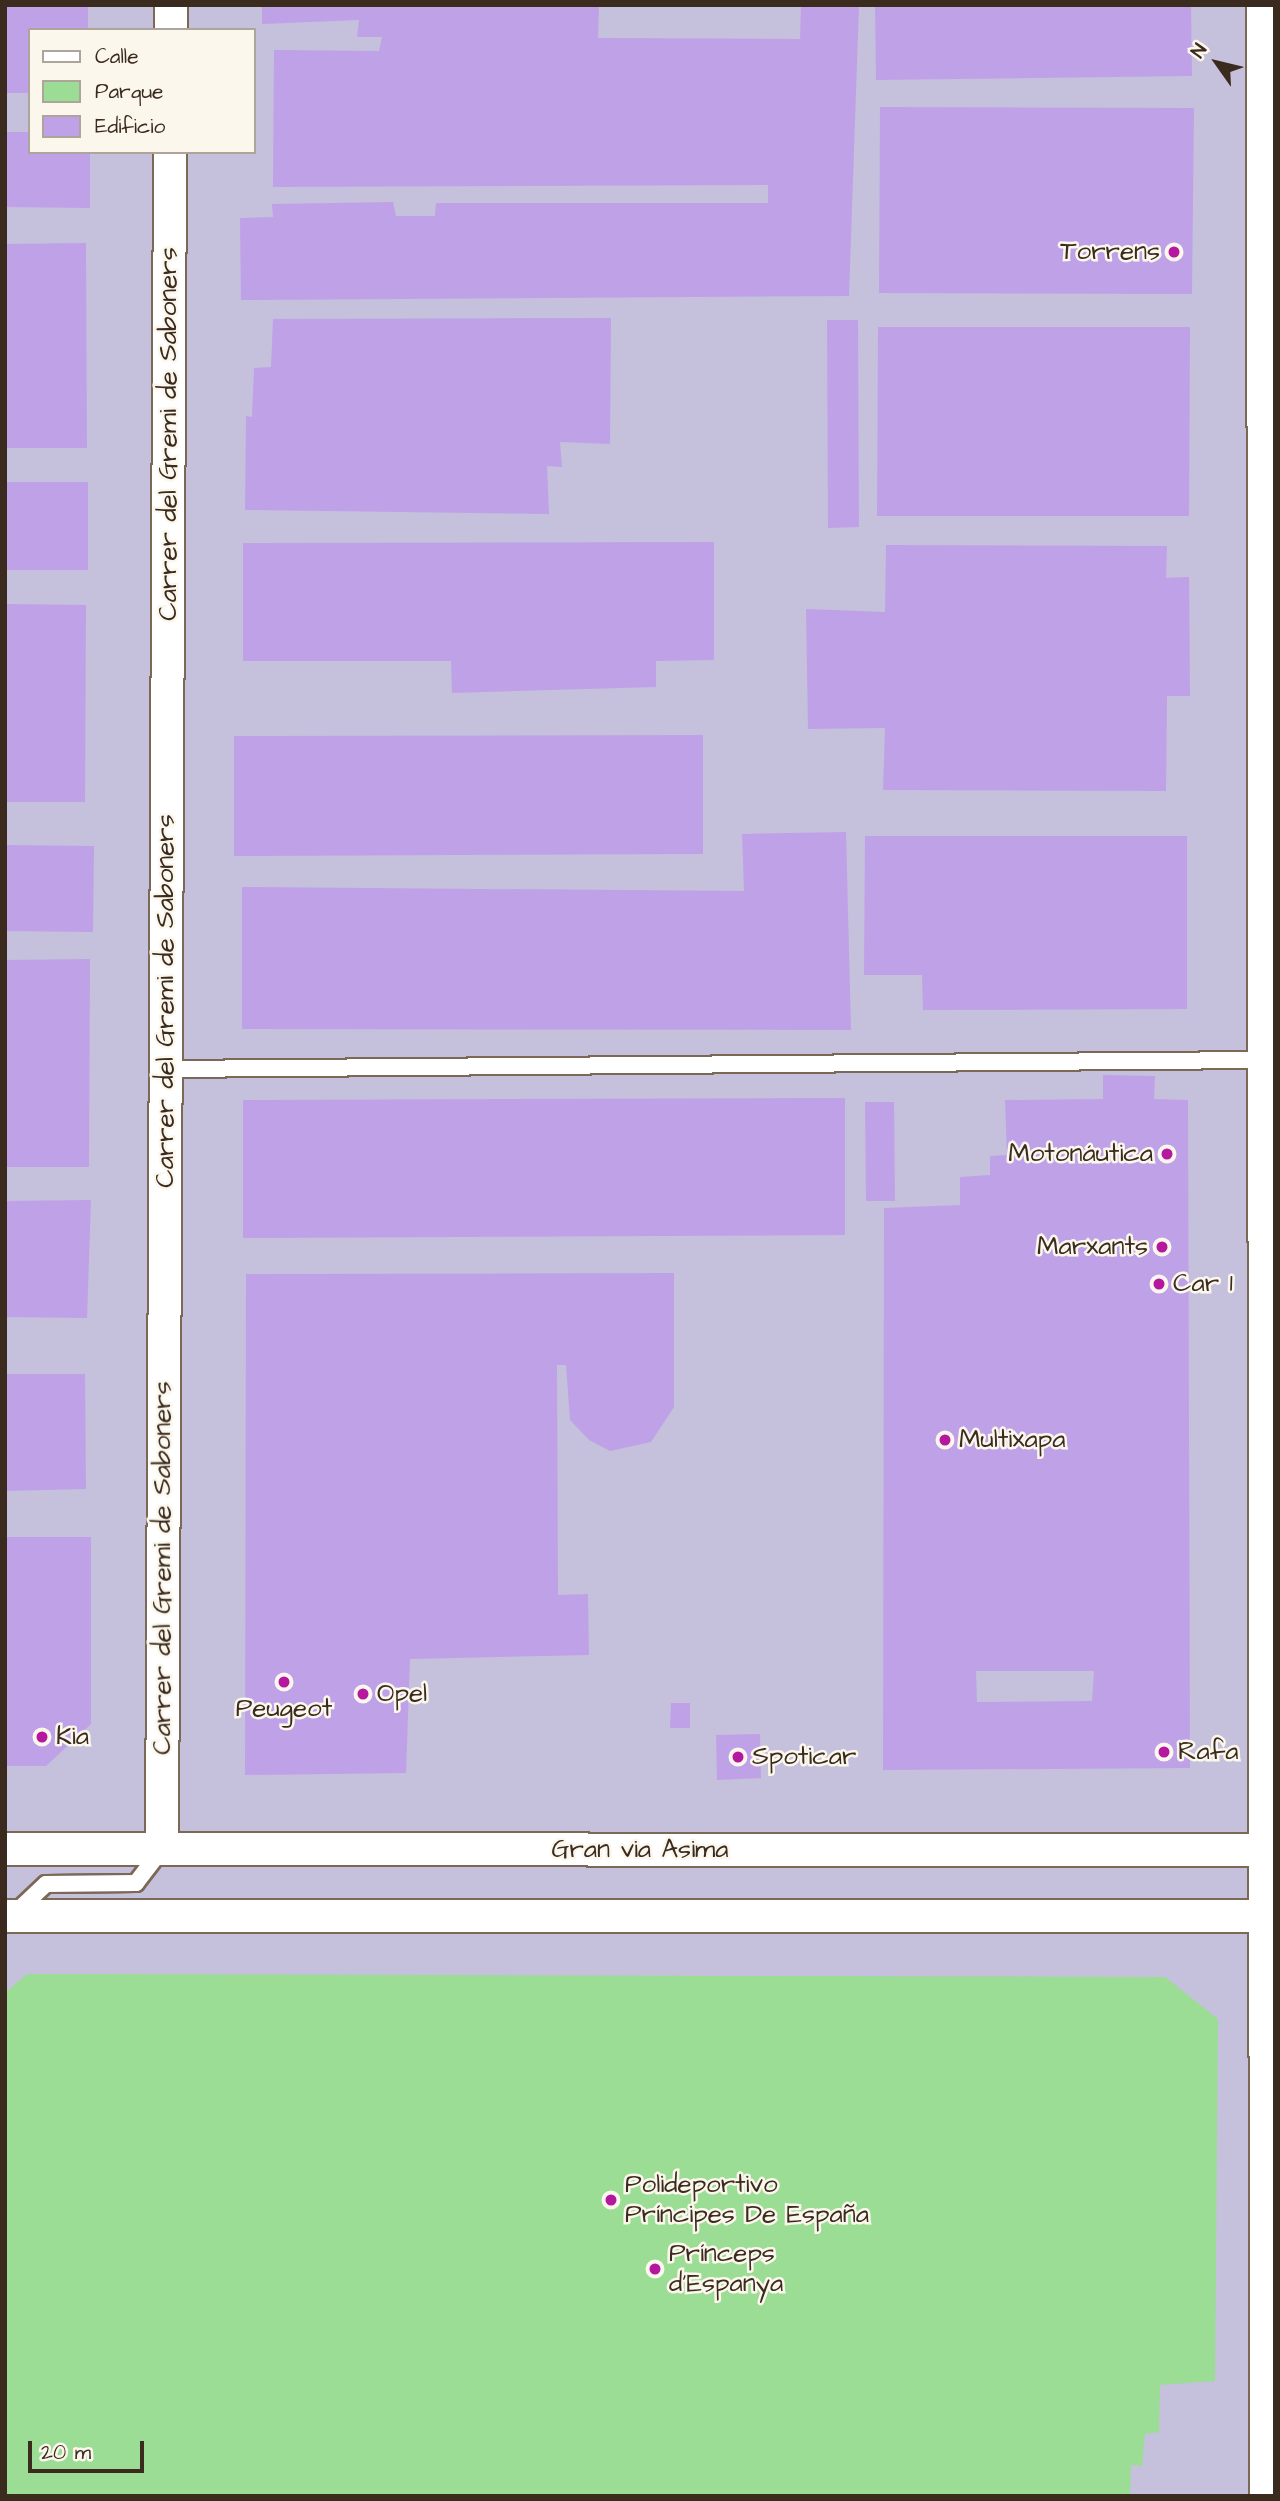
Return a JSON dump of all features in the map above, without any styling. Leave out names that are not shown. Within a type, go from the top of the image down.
[{"type":"street","points":[[171,5],[171,28]]},
{"type":"street","points":[[1263,5],[1269,181],[1269,1029],[1264,1060],[1272,1850],[1266,2496]]},
{"type":"street","name":"Carrer del Gremi de Saboners","points":[[162,1849],[170,154]]},
{"type":"street","name":"Gran via Asima","points":[[5,1849],[1272,1850]]},
{"type":"street","points":[[9,1916],[1271,1916]]},
{"type":"lane","points":[[165,1069],[1264,1060]]},
{"type":"lane","points":[[9,1916],[46,1884],[136,1883],[162,1849]]},
{"type":"shaded area","points":[[5,5],[1275,5],[1275,2496],[5,2496]]},
{"type":"green space","name":"Prínceps d'Espanya","points":[[27,1974],[1165,1977],[1218,2019],[1215,2381],[1160,2385],[1159,2432],[1145,2434],[1142,2466],[1131,2465],[1130,2496],[5,2496],[5,1993]]},
{"type":"building","points":[[5,5],[88,5],[88,28],[28,28],[28,93],[5,93]]},
{"type":"building","points":[[262,5],[599,5],[598,38],[800,39],[801,5],[859,5],[849,296],[241,300],[240,218],[273,217],[272,204],[393,202],[396,216],[435,216],[436,203],[768,203],[768,185],[273,187],[274,50],[379,51],[382,37],[357,37],[359,20],[262,24]]},
{"type":"building","points":[[875,5],[1191,5],[1192,76],[876,80]]},
{"type":"building","points":[[880,107],[1194,108],[1192,294],[879,293]]},
{"type":"building","points":[[5,132],[28,132],[28,154],[90,154],[90,208],[5,207]]},
{"type":"building","points":[[86,243],[87,448],[5,448],[5,244]]},
{"type":"building","points":[[611,318],[610,444],[560,442],[562,467],[547,466],[549,514],[245,510],[246,416],[252,417],[254,368],[271,367],[273,319]]},
{"type":"building","points":[[827,320],[858,320],[859,527],[828,528]]},
{"type":"building","points":[[878,327],[1190,327],[1189,516],[877,516]]},
{"type":"building","points":[[5,482],[88,482],[88,570],[5,570]]},
{"type":"building","points":[[714,542],[714,660],[656,661],[656,687],[452,693],[451,661],[243,661],[243,543]]},
{"type":"building","points":[[886,545],[1167,546],[1166,578],[1189,577],[1190,696],[1167,696],[1166,791],[883,790],[885,728],[808,729],[806,609],[885,612]]},
{"type":"building","points":[[5,604],[86,605],[85,802],[5,802]]},
{"type":"building","points":[[703,735],[703,854],[234,856],[234,736]]},
{"type":"building","points":[[846,832],[851,1030],[242,1029],[242,887],[744,891],[742,834]]},
{"type":"building","points":[[865,836],[1187,836],[1187,1009],[923,1010],[922,975],[864,975]]},
{"type":"building","points":[[5,845],[94,846],[93,932],[5,931]]},
{"type":"building","points":[[90,959],[89,1167],[5,1167],[5,960]]},
{"type":"building","points":[[1103,1075],[1155,1076],[1154,1099],[1188,1100],[1190,1768],[883,1770],[884,1208],[960,1205],[960,1177],[990,1175],[990,1156],[1007,1155],[1005,1100],[1103,1099]],"holes":[[[976,1671],[1094,1671],[1092,1701],[977,1702]]]},
{"type":"building","points":[[845,1098],[845,1235],[243,1238],[243,1100]]},
{"type":"building","points":[[865,1102],[894,1102],[895,1201],[866,1201]]},
{"type":"building","points":[[91,1200],[87,1318],[5,1317],[5,1201]]},
{"type":"building","points":[[674,1273],[674,1407],[651,1442],[610,1451],[589,1440],[570,1420],[566,1365],[557,1365],[558,1595],[588,1594],[589,1655],[410,1659],[406,1773],[245,1775],[246,1274]]},
{"type":"building","points":[[5,1374],[85,1374],[86,1489],[5,1491]]},
{"type":"building","points":[[5,1537],[91,1537],[91,1724],[46,1766],[5,1766]]},
{"type":"building","points":[[671,1703],[690,1703],[690,1728],[670,1728]]},
{"type":"building","name":"Spoticar","points":[[760,1734],[761,1778],[717,1780],[716,1735]]},
{"type":"place","name":"Torrens","points":[[1174,252]]},
{"type":"place","name":"Motonáutica","points":[[1167,1154]]},
{"type":"place","name":"Marxants","points":[[1162,1247]]},
{"type":"place","name":"Car 1","points":[[1159,1284]]},
{"type":"place","name":"Multixapa","points":[[945,1440]]},
{"type":"place","name":"Peugeot","points":[[284,1682]]},
{"type":"place","name":"Opel","points":[[363,1694]]},
{"type":"place","name":"Kia","points":[[42,1737]]},
{"type":"place","name":"Rafa","points":[[1164,1752]]},
{"type":"place","name":"Spoticar","points":[[738,1757]]},
{"type":"place","name":"Polideportivo Príncipes De España","points":[[611,2200]]},
{"type":"place","name":"Prínceps d'Espanya","points":[[655,2269]]}]
